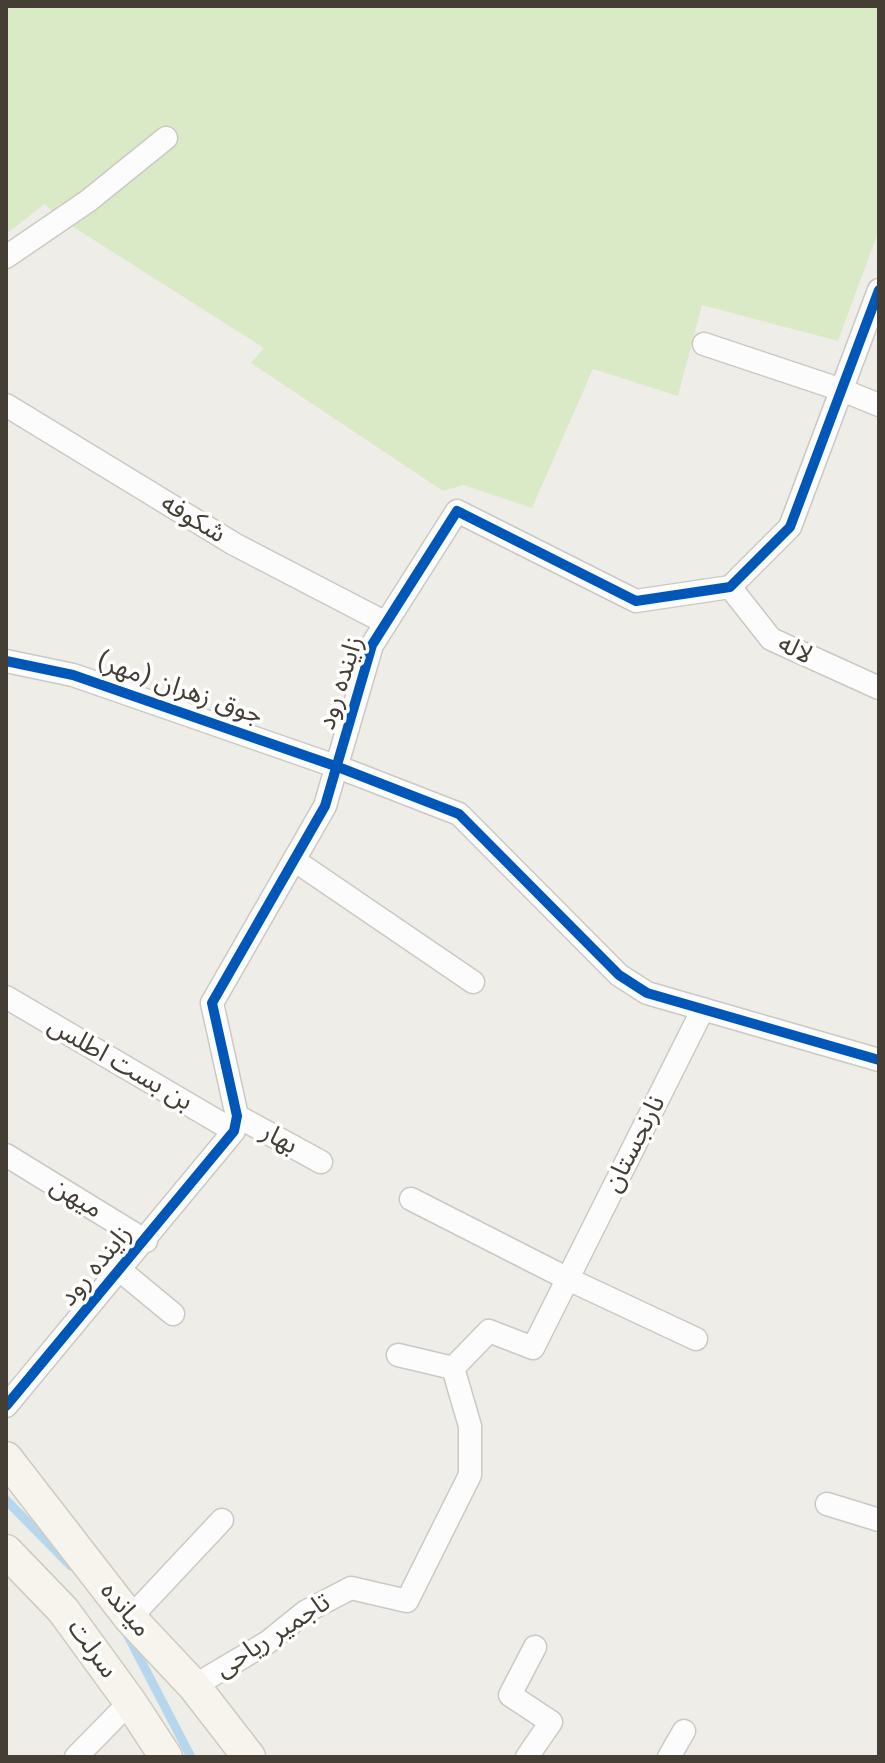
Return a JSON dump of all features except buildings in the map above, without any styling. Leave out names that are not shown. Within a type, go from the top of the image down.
[{"type":"street","points":[[6,257],[88,201],[166,138]]},
{"type":"street","points":[[730,587],[790,527],[879,290]]},
{"type":"street","points":[[704,344],[879,405]]},
{"type":"street","name":"شکوفه","points":[[6,405],[234,544],[386,623]]},
{"type":"street","name":"زاینده رود","points":[[6,1406],[146,1241],[236,1124],[212,1003],[325,806],[372,645],[457,511],[636,601],[730,587]]},
{"type":"street","name":"لاله","points":[[730,587],[771,639],[879,688]]},
{"type":"street","name":"جوق زهران (مهر)","points":[[6,661],[73,675],[338,767],[459,814],[619,975],[647,993],[879,1060]]},
{"type":"street","points":[[294,860],[473,982]]},
{"type":"street","name":"بن بست اطلس","points":[[6,997],[236,1124]]},
{"type":"street","name":"نارنجستان","points":[[568,1279],[703,1009]]},
{"type":"street","name":"بهار","points":[[236,1124],[321,1162]]},
{"type":"street","name":"میهن","points":[[6,1155],[146,1241]]},
{"type":"street","points":[[411,1199],[568,1279],[696,1339]]},
{"type":"street","points":[[121,1271],[173,1314]]},
{"type":"street","points":[[398,1355],[453,1368],[489,1331],[533,1348],[568,1279]]},
{"type":"street","name":"تاجمیر ریاحی","points":[[194,1686],[268,1642],[305,1612],[351,1588],[407,1601],[470,1475],[470,1426],[453,1368]]},
{"type":"street","name":"میانده","points":[[6,1458],[130,1618],[194,1686],[249,1757]]},
{"type":"street","points":[[827,1504],[879,1520]]},
{"type":"street","points":[[130,1618],[222,1520]]},
{"type":"street","name":"سرلت","points":[[9,1560],[63,1610],[166,1757]]},
{"type":"street","points":[[527,1757],[551,1722],[510,1695],[535,1647]]},
{"type":"street","points":[[76,1757],[130,1702]]},
{"type":"street","points":[[669,1757],[684,1731]]},
{"type":"green space","points":[[6,6],[879,6],[879,230],[838,341],[702,305],[678,396],[593,369],[532,508],[464,485],[443,491],[251,363],[264,348],[61,219],[45,204],[6,234]]},
{"type":"waterway","points":[[6,1500],[71,1566]]},
{"type":"waterway","points":[[126,1632],[191,1757]]},
{"type":"cycle path","points":[[6,1406],[234,1131],[237,1116],[212,1003],[325,806],[372,645],[457,511],[636,601],[730,587],[790,527],[879,290]]},
{"type":"cycle path","points":[[6,661],[73,675],[338,767],[459,814],[619,975],[647,993],[879,1060]]}]
